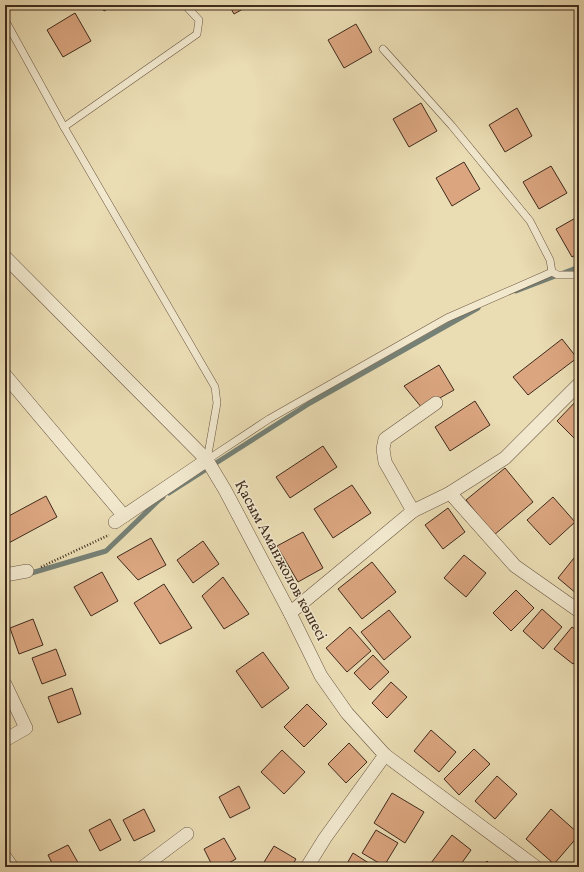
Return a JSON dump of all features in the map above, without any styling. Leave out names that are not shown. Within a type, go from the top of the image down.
[{"type":"street","name":"Қасым Аманжолов көшесі","points":[[5,257],[209,462],[290,613],[321,676],[347,713],[385,755],[536,867]]},
{"type":"street","points":[[5,375],[119,519],[209,462]]},
{"type":"street","points":[[290,613],[413,511],[450,493],[505,458],[579,384]]},
{"type":"street","points":[[413,511],[385,462],[383,449],[385,439],[436,403]]},
{"type":"street","points":[[450,493],[516,566],[579,611]]},
{"type":"street","points":[[5,575],[27,571]]},
{"type":"street","points":[[5,684],[26,728],[5,740]]},
{"type":"street","points":[[307,867],[325,838],[385,755]]},
{"type":"street","points":[[143,867],[187,834]]},
{"type":"street","points":[[5,857],[12,867]]},
{"type":"lane","points":[[64,127],[197,34],[199,20],[185,5]]},
{"type":"lane","points":[[5,20],[64,127],[215,387],[217,403],[209,462]]},
{"type":"lane","points":[[383,49],[452,126],[530,221],[550,260],[552,272]]},
{"type":"lane","points":[[209,462],[269,419],[447,318],[552,272]]},
{"type":"lane","points":[[552,272],[558,275],[579,275]]},
{"type":"path","points":[[27,571],[45,565],[109,534],[119,519]]},
{"type":"building","points":[[100,5],[114,5],[104,11]]},
{"type":"building","points":[[229,5],[250,5],[234,14]]},
{"type":"building","points":[[75,13],[91,41],[63,57],[47,30]]},
{"type":"building","points":[[356,24],[372,52],[344,68],[328,40]]},
{"type":"building","points":[[421,103],[437,131],[409,147],[393,119]]},
{"type":"building","points":[[517,108],[532,136],[505,152],[489,125]]},
{"type":"building","points":[[464,162],[480,189],[452,206],[436,178]]},
{"type":"building","points":[[551,166],[567,193],[539,209],[523,182]]},
{"type":"building","points":[[579,216],[579,253],[572,257],[556,229]]},
{"type":"building","points":[[562,339],[577,358],[528,395],[513,377]]},
{"type":"building","points":[[439,365],[454,390],[422,408],[404,386]]},
{"type":"building","points":[[579,398],[579,443],[557,421]]},
{"type":"building","points":[[475,401],[490,425],[450,451],[435,427]]},
{"type":"building","points":[[323,446],[337,467],[290,498],[276,477]]},
{"type":"building","points":[[505,468],[533,502],[494,535],[466,500]]},
{"type":"building","points":[[352,485],[371,513],[333,538],[314,509]]},
{"type":"building","points":[[46,496],[57,517],[5,545],[5,518]]},
{"type":"building","points":[[553,497],[575,522],[550,545],[527,520]]},
{"type":"building","points":[[448,508],[465,532],[443,549],[425,525]]},
{"type":"building","points":[[303,532],[323,568],[298,582],[277,546]]},
{"type":"building","points":[[151,538],[166,565],[138,580],[117,557]]},
{"type":"building","points":[[203,541],[219,564],[193,583],[177,560]]},
{"type":"building","points":[[578,553],[579,592],[577,594],[558,578]]},
{"type":"building","points":[[464,555],[486,573],[466,597],[444,578]]},
{"type":"building","points":[[372,562],[396,592],[362,619],[338,589]]},
{"type":"building","points":[[102,572],[118,601],[91,616],[74,587]]},
{"type":"building","points":[[223,577],[249,614],[224,629],[202,596]]},
{"type":"building","points":[[164,584],[192,628],[160,644],[134,603]]},
{"type":"building","points":[[516,590],[534,608],[511,631],[493,613]]},
{"type":"building","points":[[542,609],[562,627],[543,649],[523,631]]},
{"type":"building","points":[[389,610],[411,637],[384,660],[361,632]]},
{"type":"building","points":[[33,619],[43,645],[19,654],[10,628]]},
{"type":"building","points":[[350,627],[371,651],[347,672],[326,648]]},
{"type":"building","points":[[572,627],[579,632],[579,657],[573,664],[554,649]]},
{"type":"building","points":[[56,649],[66,675],[42,684],[32,658]]},
{"type":"building","points":[[263,652],[289,688],[262,708],[236,671]]},
{"type":"building","points":[[373,655],[389,672],[370,690],[354,673]]},
{"type":"building","points":[[391,682],[407,697],[387,718],[372,703]]},
{"type":"building","points":[[72,688],[81,714],[58,723],[48,697]]},
{"type":"building","points":[[307,704],[327,724],[304,747],[284,727]]},
{"type":"building","points":[[431,730],[456,752],[439,772],[414,751]]},
{"type":"building","points":[[349,743],[367,762],[346,783],[328,764]]},
{"type":"building","points":[[474,749],[490,764],[459,795],[444,779]]},
{"type":"building","points":[[282,750],[305,772],[284,794],[261,772]]},
{"type":"building","points":[[497,776],[517,794],[495,819],[475,801]]},
{"type":"building","points":[[239,786],[250,808],[230,818],[219,797]]},
{"type":"building","points":[[392,793],[424,812],[405,843],[374,823]]},
{"type":"building","points":[[144,809],[155,831],[134,841],[123,820]]},
{"type":"building","points":[[551,809],[579,834],[554,864],[526,839]]},
{"type":"building","points":[[110,819],[121,840],[100,851],[89,830]]},
{"type":"building","points":[[376,830],[398,843],[384,866],[362,853]]},
{"type":"building","points":[[452,835],[471,850],[459,867],[437,867],[431,863]]},
{"type":"building","points":[[224,838],[236,859],[221,867],[213,867],[204,849]]},
{"type":"building","points":[[68,845],[80,866],[54,867],[48,855]]},
{"type":"building","points":[[274,846],[296,859],[291,867],[261,867]]},
{"type":"building","points":[[353,853],[375,867],[345,867]]},
{"type":"building","points":[[487,861],[493,867],[481,867]]},
{"type":"waterway","points":[[516,291],[579,267]]},
{"type":"waterway","points":[[169,493],[310,403],[478,308]]},
{"type":"waterway","points":[[28,574],[106,551],[163,497]]}]
